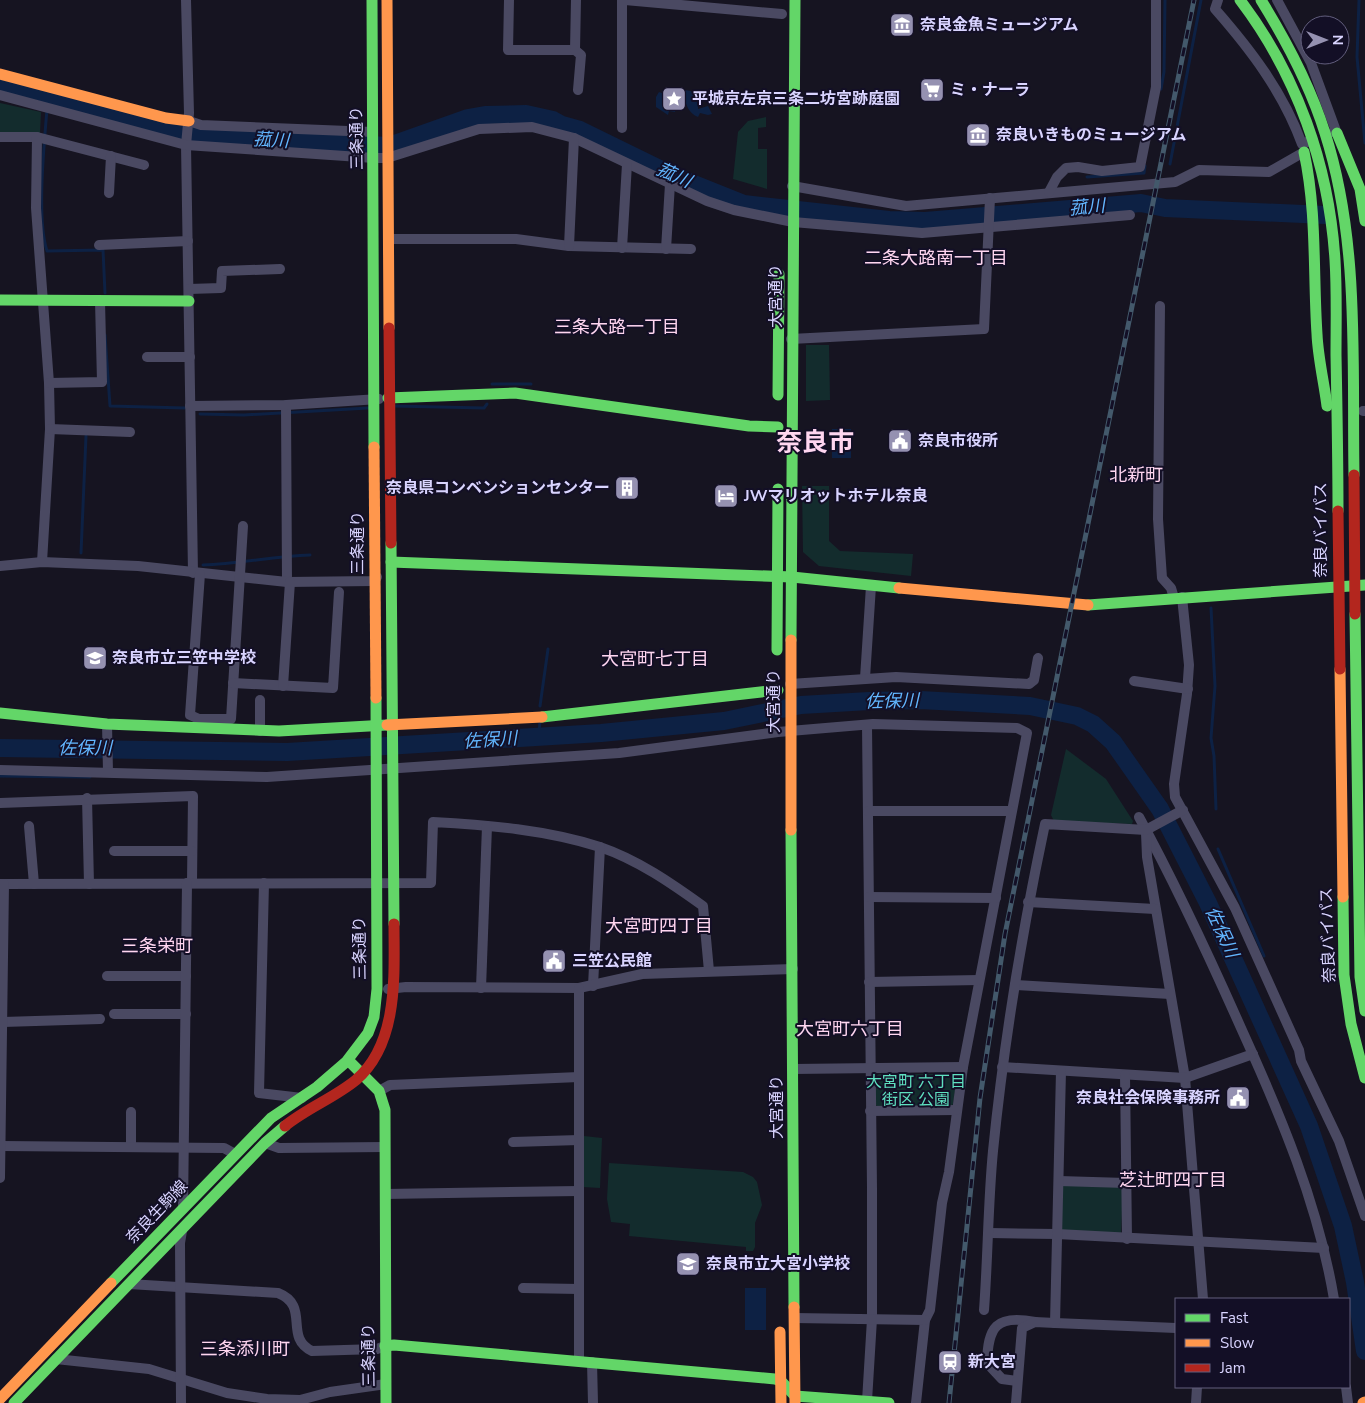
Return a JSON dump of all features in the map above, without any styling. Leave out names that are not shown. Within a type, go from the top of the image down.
[{"type":"main road","name":"三条通り","points":[[372,0],[374,155],[374,768],[377,989],[374,1017],[349,1061],[379,1091],[384,1110],[386,1403]]},
{"type":"main road","name":"三条通り","points":[[363,1073],[383,1040],[394,989],[388,398],[387,0]]},
{"type":"main road","points":[[782,0],[782,19]]},
{"type":"main road","name":"大宮通り","points":[[778,747],[790,688],[792,577],[792,192],[795,0]]},
{"type":"main road","points":[[1226,0],[1279,60]]},
{"type":"main road","name":"奈良バイパス","points":[[1240,0],[1279,60],[1308,120],[1318,154],[1332,227],[1335,260],[1337,586],[1344,975],[1351,1024],[1365,1078]]},
{"type":"main road","name":"奈良バイパス","points":[[1261,0],[1297,60],[1313,93],[1333,154],[1347,228],[1360,490],[1362,818],[1360,977],[1365,1011]]},
{"type":"main road","points":[[1270,0],[1286,28],[1297,60]]},
{"type":"main road","points":[[0,74],[166,118],[189,122]]},
{"type":"main road","points":[[1336,131],[1360,189],[1364,202],[1365,222]]},
{"type":"main road","points":[[1303,148],[1308,170],[1317,337],[1322,380],[1336,447]]},
{"type":"main road","name":"大宮通り","points":[[388,398],[515,393],[749,426],[778,422],[779,260]]},
{"type":"main road","points":[[0,300],[100,301],[189,295]]},
{"type":"main road","points":[[1360,490],[1365,371]]},
{"type":"main road","name":"大宮通り","points":[[778,476],[778,662]]},
{"type":"main road","points":[[391,562],[777,576],[1071,606],[1360,585]]},
{"type":"main road","points":[[0,713],[107,727],[260,731],[391,727],[552,716],[778,691]]},
{"type":"main road","name":"大宮通り","points":[[783,728],[793,969],[795,1400]]},
{"type":"main road","points":[[779,824],[780,988]]},
{"type":"main road","name":"奈良生駒線","points":[[0,1399],[271,1118],[302,1098],[349,1061]]},
{"type":"main road","name":"奈良生駒線","points":[[14,1403],[265,1143],[290,1121],[338,1093],[363,1073]]},
{"type":"main road","points":[[780,1323],[781,1403]]},
{"type":"main road","points":[[385,1346],[394,1345],[578,1360],[780,1381],[795,1400],[889,1403]]},
{"type":"street","points":[[186,0],[189,122],[186,144],[190,406],[197,574],[190,715],[199,719],[231,719],[243,526]]},
{"type":"street","points":[[509,0],[508,50],[575,50],[581,55],[578,90]]},
{"type":"street","points":[[575,50],[576,0]]},
{"type":"street","points":[[622,128],[624,0],[782,19]]},
{"type":"street","points":[[1049,192],[1057,177],[1066,168],[1078,167],[1102,171],[1140,167],[1156,87],[1156,0]]},
{"type":"street","points":[[1218,0],[1215,9],[1253,52],[1292,116],[1303,148]]},
{"type":"street","points":[[792,192],[906,206],[1175,182],[1199,170],[1268,172],[1303,148],[1336,131],[1310,63],[1276,0]]},
{"type":"street","points":[[0,96],[186,144],[374,155],[387,155],[479,129],[532,127],[574,138],[707,201],[780,219],[922,233],[1130,215]]},
{"type":"street","points":[[189,122],[201,125],[373,133]]},
{"type":"street","points":[[0,137],[37,137],[144,165]]},
{"type":"street","points":[[37,137],[36,208],[49,383],[50,429],[42,562]]},
{"type":"street","points":[[569,246],[574,138]]},
{"type":"street","points":[[110,193],[111,156]]},
{"type":"street","points":[[622,248],[627,164]]},
{"type":"street","points":[[666,249],[670,184]]},
{"type":"street","points":[[778,340],[984,329],[990,198]]},
{"type":"street","points":[[389,239],[516,239],[569,246],[691,249]]},
{"type":"street","points":[[98,245],[188,241]]},
{"type":"street","points":[[189,295],[221,288],[222,271],[280,270]]},
{"type":"street","points":[[49,383],[102,382],[100,301]]},
{"type":"street","points":[[1160,306],[1158,519],[1162,578],[1178,598],[1189,665],[1188,689],[1174,784],[1176,797],[1235,908],[1300,1050],[1301,1061],[1339,1141],[1365,1216]]},
{"type":"street","points":[[147,357],[190,357]]},
{"type":"street","points":[[190,406],[286,405],[388,398]]},
{"type":"street","points":[[283,686],[288,582],[286,405]]},
{"type":"street","points":[[50,429],[130,432]]},
{"type":"street","points":[[0,566],[42,562],[138,566],[197,574],[288,582],[374,581],[391,562]]},
{"type":"street","points":[[865,678],[871,586]]},
{"type":"street","points":[[233,683],[333,688],[339,592]]},
{"type":"street","points":[[790,688],[865,678],[896,677],[1029,684],[1034,680],[1038,658]]},
{"type":"street","points":[[1134,680],[1188,689]]},
{"type":"street","points":[[260,700],[260,731]]},
{"type":"street","points":[[867,725],[872,1319],[867,1401]]},
{"type":"street","points":[[0,770],[108,770],[267,777],[374,768],[619,753],[783,728],[867,725],[1017,728],[1027,733],[963,1067],[949,1172],[942,1203],[930,1310],[925,1320],[916,1403]]},
{"type":"street","points":[[107,727],[108,770]]},
{"type":"street","points":[[0,803],[87,798],[193,796],[186,976],[183,1228],[180,1243],[181,1403]]},
{"type":"street","points":[[87,798],[89,884]]},
{"type":"street","points":[[868,811],[1011,811]]},
{"type":"street","points":[[984,1310],[990,1233],[993,1154],[1002,1067],[1028,902],[1045,824],[1147,829],[1182,811]]},
{"type":"street","points":[[1138,817],[1147,829],[1199,935],[1253,1054],[1310,1194],[1324,1248],[1334,1298]]},
{"type":"street","points":[[0,1178],[2,1146],[2,884],[190,882],[431,883],[433,822],[538,832],[600,847],[634,862],[703,906],[709,971]]},
{"type":"street","points":[[28,826],[34,884]]},
{"type":"street","points":[[481,988],[487,826]]},
{"type":"street","points":[[1147,829],[1146,857],[1185,1078],[1203,1298]]},
{"type":"street","points":[[593,986],[600,847]]},
{"type":"street","points":[[114,851],[192,851]]},
{"type":"street","points":[[264,883],[259,1093],[302,1098]]},
{"type":"street","points":[[869,897],[996,898]]},
{"type":"street","points":[[1028,902],[1155,909]]},
{"type":"street","points":[[377,989],[406,987],[579,988],[642,974],[793,969]]},
{"type":"street","points":[[106,976],[186,976]]},
{"type":"street","points":[[870,982],[979,980]]},
{"type":"street","points":[[1015,985],[1170,994]]},
{"type":"street","points":[[578,1360],[579,988]]},
{"type":"street","points":[[114,1014],[186,1014]]},
{"type":"street","points":[[2,1022],[100,1019]]},
{"type":"street","points":[[1002,1067],[1185,1078],[1253,1054]]},
{"type":"street","points":[[793,1069],[963,1067]]},
{"type":"street","points":[[1055,1323],[1061,1071]]},
{"type":"street","points":[[1125,1074],[1127,1239]]},
{"type":"street","points":[[379,1091],[390,1085],[579,1076]]},
{"type":"street","points":[[870,1111],[956,1110]]},
{"type":"street","points":[[131,1112],[131,1147]]},
{"type":"street","points":[[513,1142],[579,1140]]},
{"type":"street","points":[[265,1143],[279,1148],[385,1147]]},
{"type":"street","points":[[2,1146],[224,1148],[235,1154]]},
{"type":"street","points":[[1058,1181],[1126,1183]]},
{"type":"street","points":[[385,1194],[579,1191]]},
{"type":"street","points":[[990,1233],[1057,1234],[1324,1248]]},
{"type":"street","points":[[129,1284],[278,1293],[288,1297],[293,1302],[296,1312],[298,1338],[302,1346],[312,1351],[377,1349],[385,1346]]},
{"type":"street","points":[[523,1288],[579,1289]]},
{"type":"street","points":[[794,1318],[925,1320]]},
{"type":"street","points":[[1018,1381],[1002,1379],[987,1364],[990,1332],[1000,1323],[1023,1319],[1035,1322],[1175,1328]]},
{"type":"street","points":[[1016,1403],[1022,1328],[1035,1322]]},
{"type":"street","points":[[56,1359],[149,1369],[181,1377],[227,1398],[300,1400],[330,1392],[386,1384]]},
{"type":"street","points":[[592,1362],[592,1403]]},
{"type":"street","points":[[1196,1403],[1197,1388]]},
{"type":"street","points":[[1346,1388],[1348,1403]]},
{"type":"green space","points":[[0,103],[41,112],[40,133],[0,133]]},
{"type":"green space","points":[[766,117],[766,127],[758,128],[758,149],[767,149],[767,189],[733,179],[738,132],[748,121]]},
{"type":"green space","points":[[806,345],[829,345],[830,400],[806,401]]},
{"type":"green space","points":[[802,486],[829,486],[829,541],[840,551],[913,554],[911,576],[819,566],[803,552]]},
{"type":"green space","points":[[1066,749],[1106,779],[1133,821],[1132,824],[1054,821],[1051,815]]},
{"type":"green space","name":"大宮町 六丁目 街区 公園","points":[[879,1074],[952,1074],[957,1078],[953,1104],[949,1108],[879,1108],[875,1104],[874,1078]]},
{"type":"green space","points":[[584,1136],[602,1138],[600,1188],[583,1187]]},
{"type":"green space","points":[[609,1163],[743,1172],[753,1177],[757,1182],[762,1205],[755,1223],[755,1247],[753,1251],[746,1251],[746,1247],[629,1236],[630,1224],[611,1222],[607,1199]]},
{"type":"green space","points":[[1063,1185],[1123,1187],[1121,1235],[1064,1233],[1060,1229]]},
{"type":"water","points":[[684,90],[691,91],[698,104],[698,109],[708,106],[712,114],[700,113],[698,117],[695,116],[688,109],[684,98],[677,100],[675,112],[669,111],[668,115],[656,107],[656,97],[659,92],[662,93],[662,100],[668,103],[672,97],[669,93]]},
{"type":"water","points":[[832,429],[851,429],[851,458],[832,458]]},
{"type":"water","points":[[745,1288],[766,1288],[766,1330],[745,1330]]},
{"type":"waterway","points":[[1161,89],[1164,72],[1165,0]]},
{"type":"waterway","points":[[1170,164],[1201,0]]},
{"type":"waterway","points":[[1359,0],[1357,57],[1365,143]]},
{"type":"waterway","name":"菰川","points":[[0,82],[41,92],[60,103],[89,109],[144,126],[193,136],[389,146],[468,118],[485,115],[526,114],[553,120],[562,125],[580,130],[674,176],[744,204],[889,220],[925,221],[1141,203],[1165,208],[1325,215]]},
{"type":"waterway","points":[[48,98],[43,154],[42,198],[42,218],[47,251],[103,250],[105,293]]},
{"type":"waterway","points":[[1087,177],[1144,173],[1145,166]]},
{"type":"waterway","points":[[105,335],[110,406],[185,408]]},
{"type":"waterway","points":[[492,384],[531,384]]},
{"type":"waterway","points":[[394,406],[484,408],[487,404]]},
{"type":"waterway","points":[[200,414],[244,415],[368,408]]},
{"type":"waterway","points":[[81,553],[86,436]]},
{"type":"waterway","points":[[203,565],[310,555]]},
{"type":"waterway","points":[[1211,608],[1215,686],[1211,738],[1214,756],[1216,809]]},
{"type":"waterway","points":[[540,706],[548,649]]},
{"type":"waterway","name":"佐保川","points":[[0,748],[287,752],[601,733],[724,721],[801,705],[869,701],[920,700],[1030,706],[1077,716],[1093,724],[1113,742],[1160,809],[1208,903],[1309,1126],[1343,1226],[1355,1282],[1365,1351]]},
{"type":"waterway","points":[[539,736],[540,720]]},
{"type":"waterway","points":[[0,776],[90,777]]},
{"type":"waterway","points":[[1218,849],[1264,956]]},
{"type":"railway","points":[[949,1403],[980,1098],[1005,934],[1194,0]]},
{"type":"traffic: fast","points":[[372,0],[374,447]]},
{"type":"traffic: fast","points":[[791,640],[795,0]]},
{"type":"traffic: fast","points":[[1240,0],[1260,29],[1294,90],[1307,122],[1326,190],[1332,225],[1336,272],[1338,511]]},
{"type":"traffic: fast","points":[[1261,0],[1289,48],[1305,81],[1319,115],[1336,174],[1344,216],[1352,302],[1354,475]]},
{"type":"traffic: fast","points":[[1337,133],[1360,189],[1365,221]]},
{"type":"traffic: fast","points":[[1304,152],[1313,220],[1318,343],[1327,406]]},
{"type":"traffic: fast","points":[[778,395],[779,274]]},
{"type":"traffic: fast","points":[[0,300],[189,301]]},
{"type":"traffic: fast","points":[[388,398],[515,393],[749,426],[778,427]]},
{"type":"traffic: fast","points":[[777,650],[778,489]]},
{"type":"traffic: fast","points":[[391,543],[394,924]]},
{"type":"traffic: fast","points":[[391,562],[792,577],[899,588]]},
{"type":"traffic: fast","points":[[1088,605],[1365,585]]},
{"type":"traffic: fast","points":[[1355,614],[1360,977],[1365,1011]]},
{"type":"traffic: fast","points":[[542,717],[778,690]]},
{"type":"traffic: fast","points":[[111,1283],[271,1118],[317,1087],[346,1062],[368,1033],[374,1017],[377,989],[376,698]]},
{"type":"traffic: fast","points":[[0,713],[107,724],[279,731],[387,725]]},
{"type":"traffic: fast","points":[[791,830],[794,1307]]},
{"type":"traffic: fast","points":[[1343,897],[1344,975],[1351,1024],[1365,1078]]},
{"type":"traffic: fast","points":[[349,1061],[379,1091],[385,1110],[386,1403]]},
{"type":"traffic: fast","points":[[14,1403],[265,1143],[285,1126]]},
{"type":"traffic: fast","points":[[385,1346],[394,1345],[775,1379],[781,1381],[795,1396],[889,1403]]},
{"type":"traffic: slow","points":[[387,0],[389,328]]},
{"type":"traffic: slow","points":[[0,74],[166,118],[189,121]]},
{"type":"traffic: slow","points":[[374,447],[376,698]]},
{"type":"traffic: slow","points":[[899,588],[1088,605]]},
{"type":"traffic: slow","points":[[791,640],[791,830]]},
{"type":"traffic: slow","points":[[1340,669],[1343,897]]},
{"type":"traffic: slow","points":[[387,725],[542,717]]},
{"type":"traffic: slow","points":[[0,1399],[111,1283]]},
{"type":"traffic: slow","points":[[794,1307],[795,1403]]},
{"type":"traffic: slow","points":[[780,1332],[781,1403]]},
{"type":"traffic: jam","points":[[389,328],[391,543]]},
{"type":"traffic: jam","points":[[1354,475],[1355,614]]},
{"type":"traffic: jam","points":[[1338,511],[1340,669]]},
{"type":"traffic: jam","points":[[285,1126],[356,1080],[370,1065],[380,1047],[387,1028],[391,1007],[394,924]]},
{"type":"place","name":"奈良金魚ミュージアム","points":[[902,25]]},
{"type":"place","name":"ミ・ナーラ","points":[[932,90]]},
{"type":"place","name":"平城京左京三条二坊宮跡庭園","points":[[674,99]]},
{"type":"place","name":"奈良いきものミュージアム","points":[[978,135]]},
{"type":"place","name":"奈良市役所","points":[[900,441]]},
{"type":"place","name":"奈良県コンベンションセンター","points":[[627,488]]},
{"type":"place","name":"JWマリオットホテル奈良","points":[[726,496]]},
{"type":"place","name":"奈良市立三笠中学校","points":[[95,658]]},
{"type":"place","name":"三笠公民館","points":[[554,961]]},
{"type":"place","name":"奈良社会保険事務所","points":[[1238,1098]]},
{"type":"place","name":"奈良市立大宮小学校","points":[[688,1264]]},
{"type":"place","name":"新大宮","points":[[950,1362]]},
{"type":"district","name":"二条大路南一丁目","points":[[936,258]]},
{"type":"district","name":"三条大路一丁目","points":[[617,327]]},
{"type":"district","name":"奈良市","points":[[815,442]]},
{"type":"district","name":"北新町","points":[[1136,475]]},
{"type":"district","name":"大宮町七丁目","points":[[655,659]]},
{"type":"district","name":"大宮町四丁目","points":[[659,926]]},
{"type":"district","name":"三条栄町","points":[[157,946]]},
{"type":"district","name":"大宮町六丁目","points":[[850,1029]]},
{"type":"district","name":"芝辻町四丁目","points":[[1173,1180]]},
{"type":"district","name":"三条添川町","points":[[245,1349]]}]
